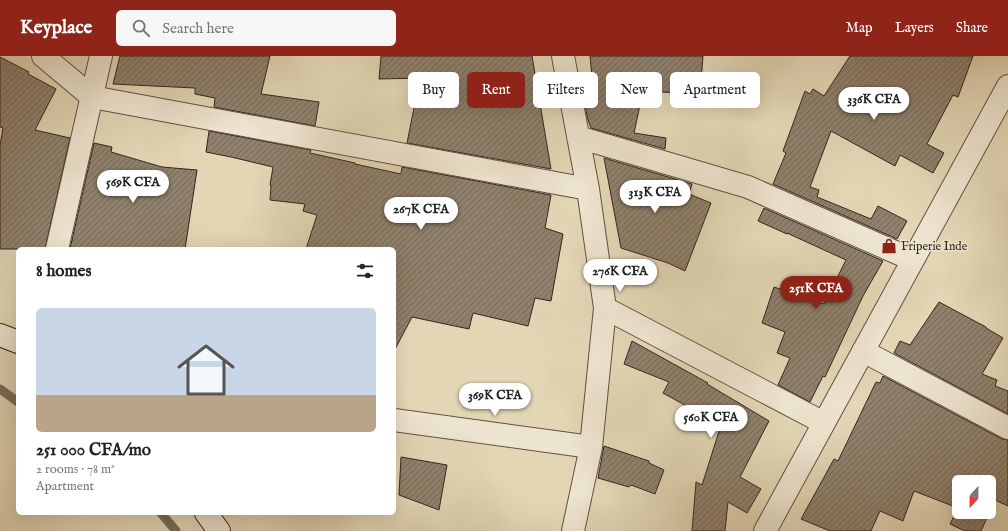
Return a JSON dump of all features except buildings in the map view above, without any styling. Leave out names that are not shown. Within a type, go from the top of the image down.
[{"type":"street","points":[[43,56],[92,96],[588,189]]},
{"type":"street","points":[[57,247],[101,56]]},
{"type":"street","points":[[563,56],[588,189],[605,308],[591,447],[573,531]]},
{"type":"street","points":[[766,531],[1008,86]]},
{"type":"street","points":[[578,137],[748,187],[913,260]]},
{"type":"street","points":[[605,308],[824,423]]},
{"type":"street","points":[[0,335],[16,341]]},
{"type":"street","points":[[863,351],[1008,428]]},
{"type":"street","points":[[396,420],[591,447]]},
{"type":"street","points":[[207,515],[219,531]]},
{"type":"waterway","points":[[0,389],[16,401]]},
{"type":"waterway","points":[[163,515],[176,531]]},
{"type":"place","name":"Friperie Inde","points":[[889,246]]}]
